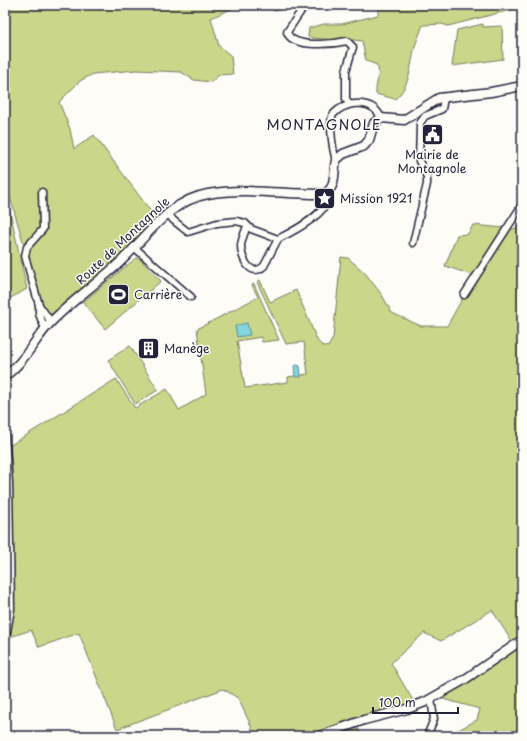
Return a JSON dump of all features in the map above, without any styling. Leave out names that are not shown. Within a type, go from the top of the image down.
[{"type":"street","points":[[303,5],[301,12],[287,32],[289,36],[309,44],[347,42],[353,46],[346,71],[346,99],[349,104]]},
{"type":"street","points":[[336,160],[343,154],[364,146],[369,140],[374,122],[381,118],[404,120],[430,102],[444,98],[491,92],[522,86]]},
{"type":"street","points":[[413,242],[428,184],[427,177],[419,161],[420,123],[425,116],[442,109],[444,98]]},
{"type":"street","points":[[247,226],[242,242],[242,254],[248,267],[253,270],[261,269],[278,239],[316,216],[328,201],[329,191],[334,180],[336,160],[331,118],[333,114],[349,104],[366,104],[378,112],[381,118]]},
{"type":"street","name":"Route de Montagnole","points":[[5,376],[18,364],[51,322],[135,248],[168,213],[182,203],[209,193],[282,192],[322,194],[329,191]]},
{"type":"street","points":[[42,192],[43,229],[27,247],[25,256],[39,305],[39,314],[45,329]]},
{"type":"street","points":[[464,295],[522,205]]},
{"type":"street","points":[[168,213],[173,220],[188,232],[217,223],[236,220],[278,239]]},
{"type":"street","points":[[135,248],[191,296]]},
{"type":"street","points":[[39,305],[51,322]]},
{"type":"street","points":[[5,436],[9,482],[11,610],[5,644]]},
{"type":"street","points":[[320,736],[364,720],[407,709],[431,699],[464,680],[522,640]]},
{"type":"street","points":[[427,736],[434,719],[431,699]]},
{"type":"green space","points":[[5,5],[240,5],[211,18],[219,46],[231,56],[233,74],[219,75],[211,82],[194,80],[181,72],[136,70],[93,74],[80,81],[59,102],[70,129],[74,149],[94,135],[155,217],[137,239],[139,241],[51,316],[41,303],[5,180]]},
{"type":"green space","points":[[264,5],[297,5],[275,11]]},
{"type":"green space","points":[[378,5],[522,5],[522,7],[448,26],[442,24],[423,25],[414,50],[408,80],[401,93],[395,99],[376,94],[378,68],[377,65],[366,61],[362,41],[308,37],[309,28],[324,24],[342,24],[378,15]]},
{"type":"green space","points":[[483,24],[483,27],[502,26],[503,59],[452,66],[457,30]]},
{"type":"green space","points":[[5,189],[27,289],[5,301]]},
{"type":"green space","points":[[522,224],[522,736],[447,736],[477,720],[480,709],[443,699],[514,645],[492,610],[441,641],[424,633],[391,663],[415,704],[309,736],[249,736],[252,728],[238,698],[223,689],[117,729],[79,633],[39,647],[31,630],[10,637],[13,618],[13,588],[12,503],[9,446],[116,379],[135,408],[167,389],[179,410],[206,394],[197,329],[258,297],[252,285],[254,284],[279,340],[262,342],[261,337],[237,341],[245,388],[288,382],[288,377],[308,374],[304,342],[286,344],[257,282],[260,280],[270,302],[296,290],[317,340],[321,345],[328,347],[333,338],[341,257],[348,258],[365,273],[382,295],[392,313],[421,326],[447,326],[475,276],[445,266],[457,235],[468,234],[473,225],[514,229]]},
{"type":"green space","name":"Carrière","points":[[136,258],[140,259],[161,281],[105,329],[83,302]]},
{"type":"green space","points":[[130,346],[158,390],[135,404],[108,360]]},
{"type":"green space","points":[[5,467],[7,576],[5,627]]},
{"type":"green space","points":[[359,729],[360,736],[333,736]]},
{"type":"water","points":[[247,323],[250,335],[237,337],[235,326]]},
{"type":"water","points":[[294,366],[300,366],[301,377],[295,377]]},
{"type":"place","name":"Mairie de Montagnole","points":[[432,134]]},
{"type":"place","name":"Mission 1921","points":[[325,199]]},
{"type":"place","name":"Carrière","points":[[118,295]]},
{"type":"place","name":"Manège","points":[[148,349]]},
{"type":"district","name":"MONTAGNOLE","points":[[324,125]]}]
